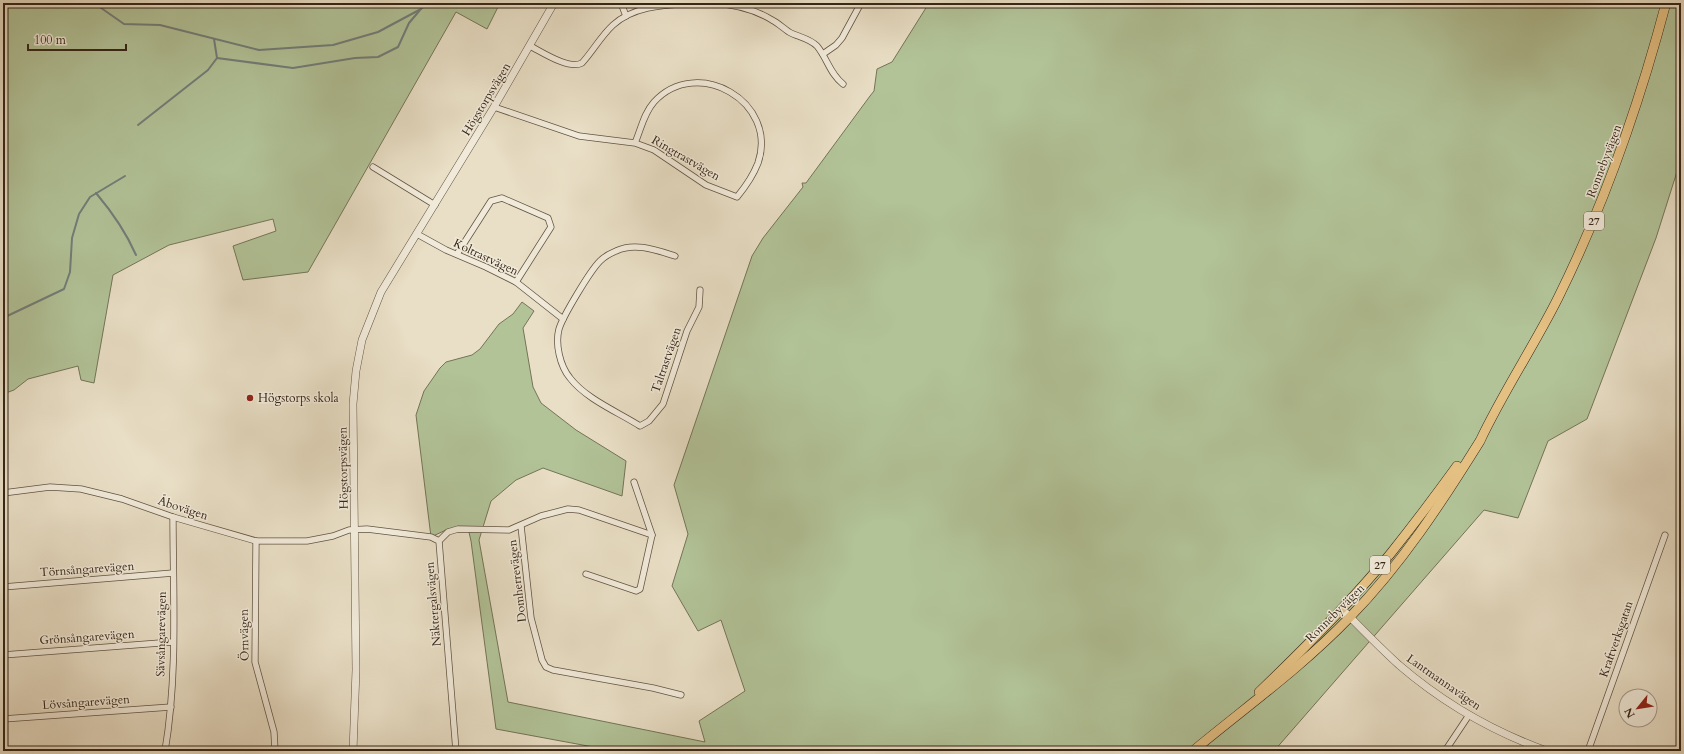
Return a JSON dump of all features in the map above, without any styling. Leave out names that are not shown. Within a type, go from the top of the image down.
[{"type":"main road","name":"Ronnebyvägen","points":[[1231,719],[1262,697],[1351,617],[1410,546],[1480,441],[1558,298],[1592,225],[1637,107],[1666,3]]},
{"type":"main road","name":"Ronnebyvägen","points":[[1193,751],[1231,719],[1342,609],[1424,512],[1476,438],[1488,425]]},
{"type":"street","name":"Högstorpsvägen","points":[[353,751],[356,670],[353,404],[356,371],[362,340],[382,292],[494,107],[554,3]]},
{"type":"street","points":[[621,3],[626,16]]},
{"type":"street","points":[[530,46],[567,63],[576,65],[580,64],[614,24],[626,16],[660,6],[695,3]]},
{"type":"street","points":[[710,3],[731,5],[758,12],[790,33],[815,44],[823,54],[834,75],[843,84]]},
{"type":"street","points":[[823,54],[836,45],[842,38],[861,3]]},
{"type":"street","name":"Ringtrastvägen","points":[[494,107],[579,136],[635,143],[654,150],[706,185],[737,197],[750,180],[758,162],[761,146],[760,130],[754,115],[744,102],[730,90],[715,85],[700,83],[685,84],[672,89],[654,102],[643,121],[635,143]]},
{"type":"street","points":[[373,167],[435,205]]},
{"type":"street","points":[[457,254],[491,202],[502,198],[548,218],[551,227],[516,282]]},
{"type":"street","name":"Koltrastvägen","points":[[417,234],[446,250],[516,282],[563,318]]},
{"type":"street","points":[[563,318],[600,261],[616,251],[634,247],[652,249],[675,256]]},
{"type":"street","name":"Taltrastvägen","points":[[563,318],[559,330],[558,343],[560,360],[569,378],[582,392],[640,426],[649,421],[663,404],[687,331],[699,307],[700,290]]},
{"type":"street","points":[[586,574],[636,592],[640,589],[652,535],[634,482]]},
{"type":"street","name":"Åbovägen","points":[[3,492],[50,487],[81,488],[122,499],[173,517],[256,541],[306,541],[355,530]]},
{"type":"street","points":[[355,530],[366,529],[431,536],[439,541],[448,532],[458,529],[510,530],[541,516],[568,509],[579,510],[652,535]]},
{"type":"street","name":"Sävsångarevägen","points":[[165,751],[171,707],[173,642],[173,517]]},
{"type":"street","name":"Domherrevägen","points":[[521,526],[531,618],[542,660],[546,667],[553,670],[653,688],[681,695]]},
{"type":"street","name":"Kraftverksgatan","points":[[1588,751],[1664,535]]},
{"type":"street","name":"Örnvägen","points":[[256,541],[255,662],[274,732],[275,751]]},
{"type":"street","name":"Näktergalsvägen","points":[[439,541],[456,751]]},
{"type":"street","name":"Törnsångarevägen","points":[[3,587],[173,573]]},
{"type":"street","name":"Lantmannavägen","points":[[1342,609],[1405,669],[1469,715],[1528,744],[1547,751]]},
{"type":"street","name":"Grönsångarevägen","points":[[3,655],[173,642]]},
{"type":"street","name":"Lövsångarevägen","points":[[3,719],[171,707]]},
{"type":"street","points":[[1445,751],[1469,715]]},
{"type":"green space","points":[[3,3],[500,3],[487,29],[456,12],[308,272],[243,280],[233,246],[276,231],[273,219],[169,245],[113,275],[94,383],[81,380],[78,366],[28,379],[14,390],[3,394]]},
{"type":"green space","points":[[929,3],[1681,3],[1681,159],[1656,238],[1587,419],[1548,441],[1518,518],[1484,510],[1274,751],[615,751],[496,729],[468,528],[448,529],[431,537],[416,415],[424,391],[446,362],[472,355],[480,349],[499,324],[513,314],[522,302],[534,311],[523,328],[533,387],[541,403],[576,430],[626,461],[622,496],[543,468],[516,480],[491,501],[479,540],[508,702],[705,742],[699,721],[745,691],[721,620],[698,631],[672,586],[688,534],[674,485],[752,256],[763,238],[803,187],[802,183],[806,183],[874,91],[877,69],[892,62]]},
{"type":"waterway","points":[[94,3],[124,24],[160,25],[259,50],[333,45],[378,32],[421,9],[428,3]]},
{"type":"waterway","points":[[217,58],[293,68],[355,58],[378,57],[398,47],[409,23],[420,10]]},
{"type":"waterway","points":[[138,125],[208,70],[217,58],[214,39]]},
{"type":"waterway","points":[[3,318],[64,289],[70,272],[72,238],[79,214],[90,197],[125,176]]},
{"type":"waterway","points":[[96,193],[118,222],[136,255]]},
{"type":"place","name":"Högstorps skola","points":[[250,398]]}]
